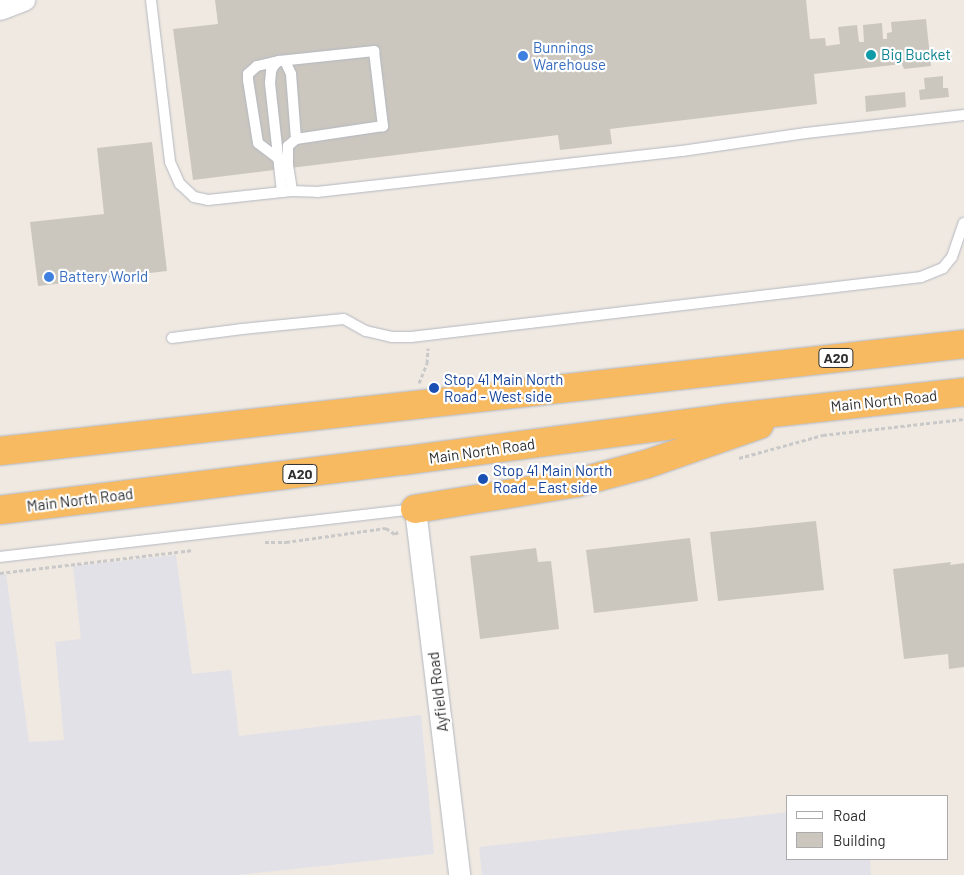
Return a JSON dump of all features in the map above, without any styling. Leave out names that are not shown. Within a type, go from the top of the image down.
[{"type":"highway","name":"A20","points":[[0,451],[964,344]]},
{"type":"highway","name":"Main North Road","points":[[0,510],[805,409],[964,392]]},
{"type":"highway","points":[[416,509],[519,493],[584,480],[647,464],[805,409]]},
{"type":"street","points":[[0,9],[24,0]]},
{"type":"street","name":"Ayfield Road","points":[[416,509],[459,875]]},
{"type":"lane","points":[[151,0],[170,162],[180,184],[194,197],[208,200],[287,191],[317,192],[682,151],[806,133],[964,115]]},
{"type":"lane","points":[[279,160],[258,143],[248,74],[257,66],[282,61],[374,51],[383,126],[296,139],[288,146],[287,191]]},
{"type":"lane","points":[[282,61],[271,71],[270,83],[279,160],[287,191]]},
{"type":"lane","points":[[282,61],[291,74],[296,139]]},
{"type":"lane","points":[[172,338],[242,328],[344,319],[366,331],[391,337],[426,335],[921,277],[943,268],[952,257],[964,223]]},
{"type":"lane","points":[[0,557],[416,509]]},
{"type":"path","points":[[419,389],[420,380],[427,363],[426,335]]},
{"type":"shaded area","points":[[176,555],[192,674],[231,670],[239,736],[421,715],[434,854],[237,875],[0,875],[0,575],[6,574],[29,742],[64,740],[55,642],[81,639],[73,566]]},
{"type":"shaded area","points":[[786,812],[786,860],[870,860],[871,875],[482,875],[479,847]]},
{"type":"building","name":"Bunnings Warehouse","points":[[215,0],[806,0],[810,39],[825,38],[826,46],[840,44],[838,27],[857,25],[859,42],[864,42],[863,25],[882,23],[883,39],[887,39],[887,33],[892,32],[891,22],[926,19],[931,66],[904,69],[902,64],[814,74],[817,104],[610,129],[612,144],[560,150],[558,135],[193,180],[173,29],[218,24]]},
{"type":"building","points":[[943,76],[943,88],[948,88],[949,97],[920,100],[919,90],[925,89],[924,78]]},
{"type":"building","points":[[905,92],[906,107],[866,112],[865,96]]},
{"type":"building","points":[[152,142],[167,271],[38,286],[30,222],[104,214],[97,148]]},
{"type":"building","points":[[816,521],[824,590],[718,601],[710,532]]},
{"type":"building","points":[[690,538],[698,601],[594,613],[586,550]]},
{"type":"building","points":[[536,548],[538,562],[551,561],[559,629],[480,639],[470,556]]},
{"type":"building","points":[[951,562],[950,565],[964,563],[964,667],[949,669],[948,654],[904,659],[893,569]]},
{"type":"place","name":"Big Bucket","points":[[871,55]]},
{"type":"place","name":"Bunnings Warehouse","points":[[523,56]]},
{"type":"place","name":"Battery World","points":[[49,277]]},
{"type":"place","name":"Stop 41 Main North Road - West side","points":[[434,388]]},
{"type":"place","name":"Stop 41 Main North Road - East side","points":[[483,479]]}]
